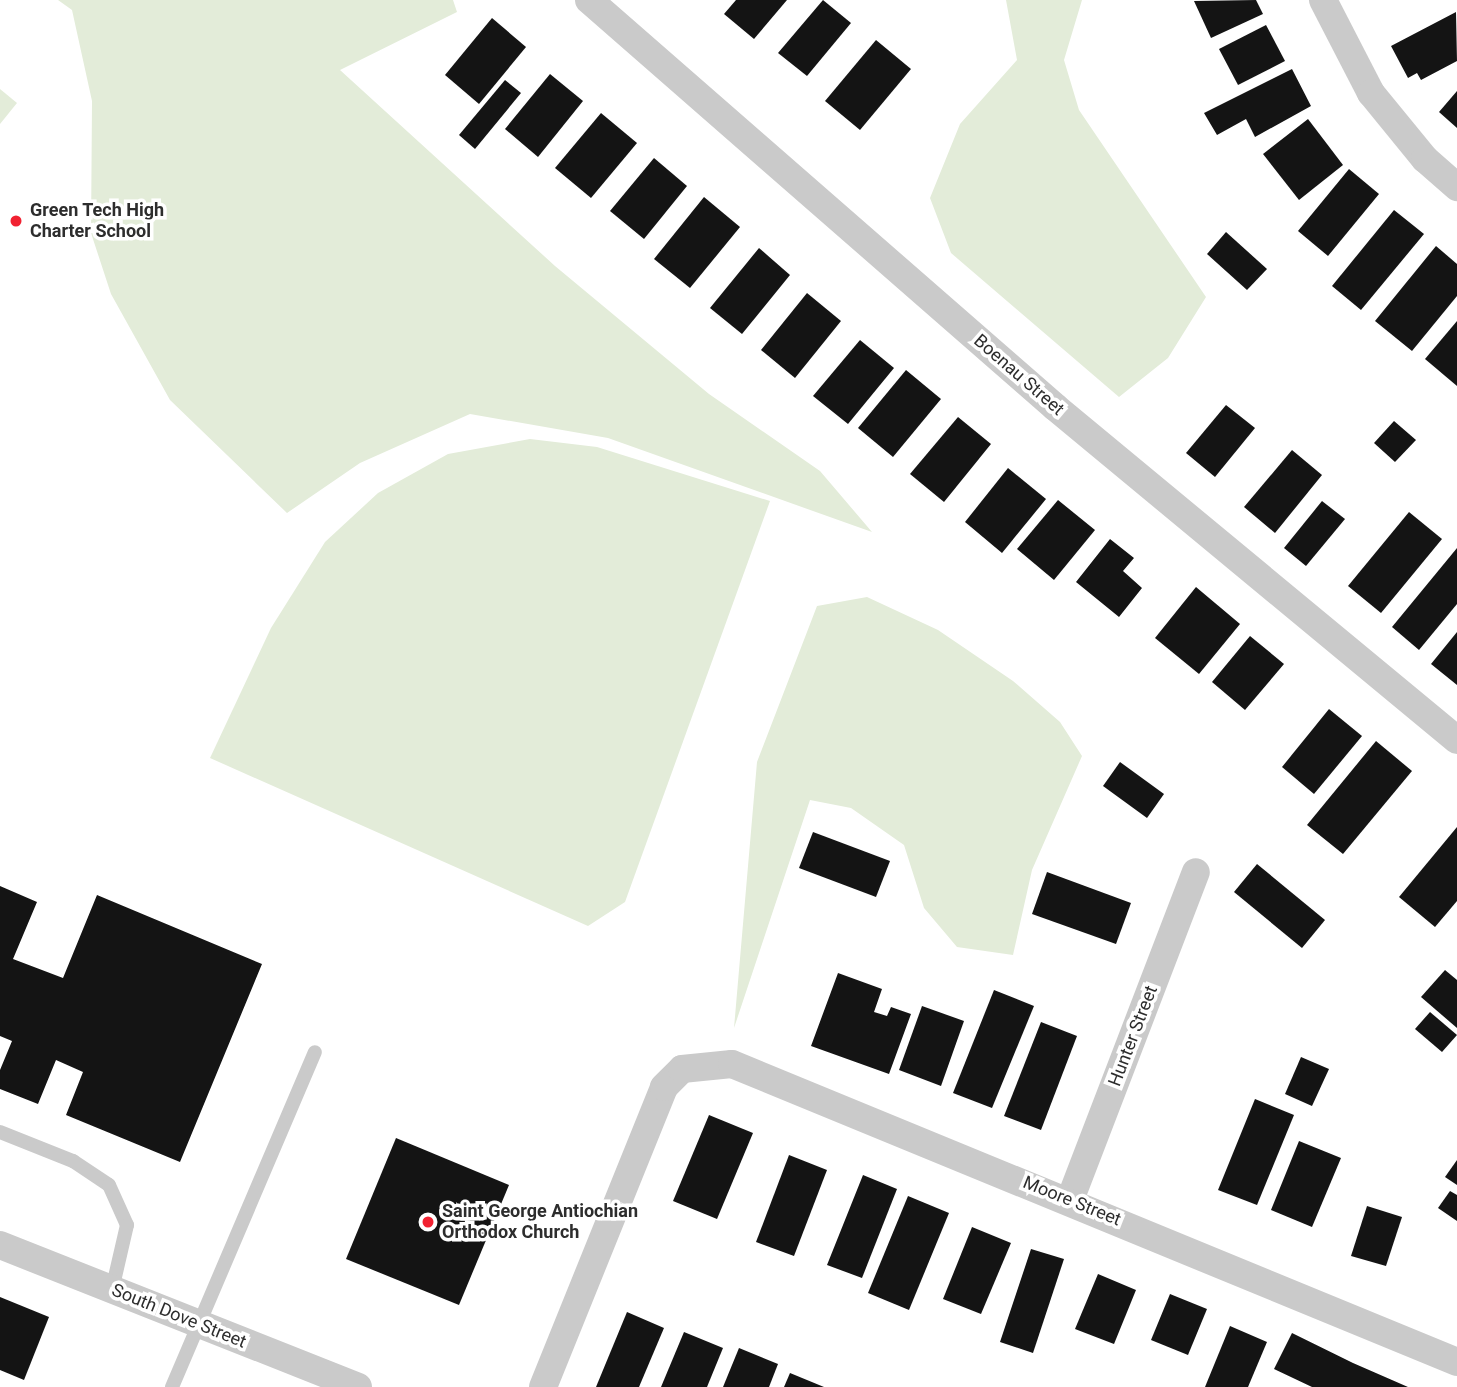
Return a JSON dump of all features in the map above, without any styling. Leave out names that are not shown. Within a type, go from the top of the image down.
[{"type":"street","name":"Boenau Street","points":[[589,0],[1055,407],[1457,740]]},
{"type":"street","points":[[1323,0],[1371,93],[1425,159],[1457,187]]},
{"type":"street","name":"Hunter Street","points":[[1070,1200],[1196,872]]},
{"type":"street","name":"Moore Street","points":[[543,1387],[640,1138],[664,1087],[682,1069],[732,1064],[1070,1200],[1457,1362]]},
{"type":"street","name":"South Dove Street","points":[[0,1245],[358,1387]]},
{"type":"lane","points":[[172,1387],[315,1052]]},
{"type":"lane","points":[[0,1132],[73,1161],[109,1185],[127,1225],[112,1290]]},
{"type":"green space","points":[[58,0],[453,0],[457,12],[340,70],[555,266],[709,394],[820,471],[872,532],[608,438],[470,414],[360,463],[287,513],[170,400],[111,294],[91,233],[92,101],[72,10]]},
{"type":"green space","points":[[1006,0],[1082,0],[1064,60],[1079,110],[1206,297],[1168,358],[1119,397],[951,253],[930,198],[960,124],[1017,60]]},
{"type":"green space","points":[[0,89],[17,103],[0,124]]},
{"type":"green space","points":[[530,439],[597,447],[770,501],[625,902],[588,926],[210,758],[271,628],[325,542],[378,493],[448,454]]},
{"type":"green space","points":[[867,597],[938,630],[1013,681],[1060,722],[1082,756],[1032,870],[1013,955],[957,947],[924,908],[904,845],[851,808],[810,800],[734,1028],[757,762],[817,606]]},
{"type":"building","points":[[736,0],[787,0],[754,39],[724,14]]},
{"type":"building","points":[[823,0],[851,23],[807,76],[778,53]]},
{"type":"building","points":[[1256,0],[1263,14],[1211,38],[1194,1]]},
{"type":"building","points":[[1456,12],[1457,61],[1421,80],[1417,73],[1408,78],[1391,46]]},
{"type":"building","points":[[492,18],[526,47],[479,104],[445,75]]},
{"type":"building","points":[[1266,25],[1285,61],[1238,85],[1219,49]]},
{"type":"building","points":[[876,40],[911,69],[860,130],[825,101]]},
{"type":"building","points":[[1292,69],[1311,106],[1255,137],[1246,119],[1217,135],[1204,113]]},
{"type":"building","points":[[550,74],[583,101],[538,157],[505,129]]},
{"type":"building","points":[[505,80],[521,93],[475,149],[459,135]]},
{"type":"building","points":[[1457,91],[1457,128],[1439,112]]},
{"type":"building","points":[[601,113],[637,143],[591,198],[555,168]]},
{"type":"building","points":[[1308,119],[1343,165],[1299,200],[1263,154]]},
{"type":"building","points":[[654,158],[687,186],[644,239],[610,211]]},
{"type":"building","points":[[1349,169],[1379,194],[1328,256],[1298,231]]},
{"type":"building","points":[[704,197],[740,227],[690,288],[654,259]]},
{"type":"building","points":[[1394,210],[1424,234],[1361,310],[1332,286]]},
{"type":"building","points":[[1226,232],[1267,269],[1247,290],[1207,254]]},
{"type":"building","points":[[1436,246],[1457,264],[1457,296],[1412,351],[1375,321]]},
{"type":"building","points":[[759,248],[790,275],[742,334],[710,308]]},
{"type":"building","points":[[807,293],[841,321],[795,378],[761,350]]},
{"type":"building","points":[[1457,321],[1457,386],[1425,359]]},
{"type":"building","points":[[860,340],[894,368],[848,424],[813,396]]},
{"type":"building","points":[[906,370],[941,399],[893,457],[858,428]]},
{"type":"building","points":[[1226,405],[1255,428],[1215,477],[1186,453]]},
{"type":"building","points":[[958,417],[991,444],[944,502],[910,474]]},
{"type":"building","points":[[1394,421],[1416,440],[1395,462],[1374,443]]},
{"type":"building","points":[[1292,450],[1322,475],[1275,533],[1244,507]]},
{"type":"building","points":[[1008,468],[1046,499],[1002,553],[965,522]]},
{"type":"building","points":[[1058,500],[1095,530],[1054,580],[1017,549]]},
{"type":"building","points":[[1322,501],[1345,519],[1306,566],[1284,548]]},
{"type":"building","points":[[1409,512],[1442,539],[1381,613],[1348,586]]},
{"type":"building","points":[[1110,539],[1134,558],[1123,571],[1142,588],[1119,617],[1076,582]]},
{"type":"building","points":[[1457,548],[1457,604],[1419,650],[1392,627]]},
{"type":"building","points":[[1196,587],[1240,624],[1199,674],[1155,638]]},
{"type":"building","points":[[1457,632],[1457,685],[1431,664]]},
{"type":"building","points":[[1250,636],[1284,664],[1245,710],[1212,682]]},
{"type":"building","points":[[1329,709],[1362,736],[1314,794],[1282,767]]},
{"type":"building","points":[[1376,741],[1412,771],[1343,854],[1307,825]]},
{"type":"building","points":[[1120,762],[1164,794],[1147,818],[1103,786]]},
{"type":"building","points":[[1457,827],[1457,901],[1435,927],[1399,897]]},
{"type":"building","points":[[813,832],[890,861],[876,897],[799,868]]},
{"type":"building","points":[[1257,864],[1325,920],[1302,948],[1234,892]]},
{"type":"building","points":[[1047,872],[1131,903],[1116,944],[1032,914]]},
{"type":"building","points":[[0,886],[37,902],[13,959],[63,978],[97,895],[262,964],[180,1162],[66,1115],[83,1072],[56,1060],[38,1104],[0,1089],[0,1070],[12,1041],[0,1036]]},
{"type":"building","points":[[1445,970],[1457,980],[1457,1028],[1421,997]]},
{"type":"building","points":[[838,973],[882,989],[874,1012],[887,1016],[891,1007],[911,1014],[889,1074],[811,1046]]},
{"type":"building","points":[[994,990],[1034,1006],[992,1108],[953,1093]]},
{"type":"building","points":[[922,1006],[964,1021],[941,1086],[899,1070]]},
{"type":"building","points":[[1430,1012],[1457,1035],[1442,1052],[1415,1029]]},
{"type":"building","points":[[1041,1022],[1077,1036],[1041,1130],[1004,1116]]},
{"type":"building","points":[[1301,1057],[1329,1069],[1312,1106],[1285,1094]]},
{"type":"building","points":[[1255,1099],[1294,1115],[1257,1205],[1218,1190]]},
{"type":"building","points":[[709,1115],[753,1133],[717,1219],[673,1201]]},
{"type":"building","name":"Saint George Antiochian Orthodox Church","points":[[396,1138],[509,1185],[459,1305],[346,1259]]},
{"type":"building","points":[[1299,1141],[1341,1158],[1312,1227],[1271,1210]]},
{"type":"building","points":[[789,1155],[827,1170],[794,1256],[756,1242]]},
{"type":"building","points":[[1457,1160],[1457,1185],[1445,1177]]},
{"type":"building","points":[[863,1175],[897,1189],[862,1278],[827,1265]]},
{"type":"building","points":[[1450,1191],[1457,1195],[1457,1221],[1438,1208]]},
{"type":"building","points":[[908,1196],[949,1213],[909,1310],[868,1293]]},
{"type":"building","points":[[1367,1206],[1402,1217],[1386,1266],[1351,1256]]},
{"type":"building","points":[[972,1227],[1011,1243],[981,1314],[943,1299]]},
{"type":"building","points":[[1031,1249],[1064,1259],[1033,1353],[1000,1342]]},
{"type":"building","points":[[1098,1274],[1136,1290],[1114,1344],[1075,1329]]},
{"type":"building","points":[[1170,1294],[1207,1309],[1188,1355],[1151,1340]]},
{"type":"building","points":[[0,1297],[49,1317],[24,1380],[0,1370]]},
{"type":"building","points":[[627,1312],[664,1328],[639,1387],[596,1387]]},
{"type":"building","points":[[1230,1326],[1267,1342],[1248,1387],[1205,1387]]},
{"type":"building","points":[[684,1332],[723,1348],[707,1387],[661,1387]]},
{"type":"building","points":[[1292,1333],[1408,1387],[1312,1387],[1274,1369]]},
{"type":"building","points":[[739,1348],[778,1364],[769,1387],[723,1387]]},
{"type":"building","points":[[790,1373],[824,1387],[784,1387]]},
{"type":"place","name":"Green Tech High Charter School","points":[[16,221]]},
{"type":"place","name":"Saint George Antiochian Orthodox Church","points":[[428,1222]]}]
